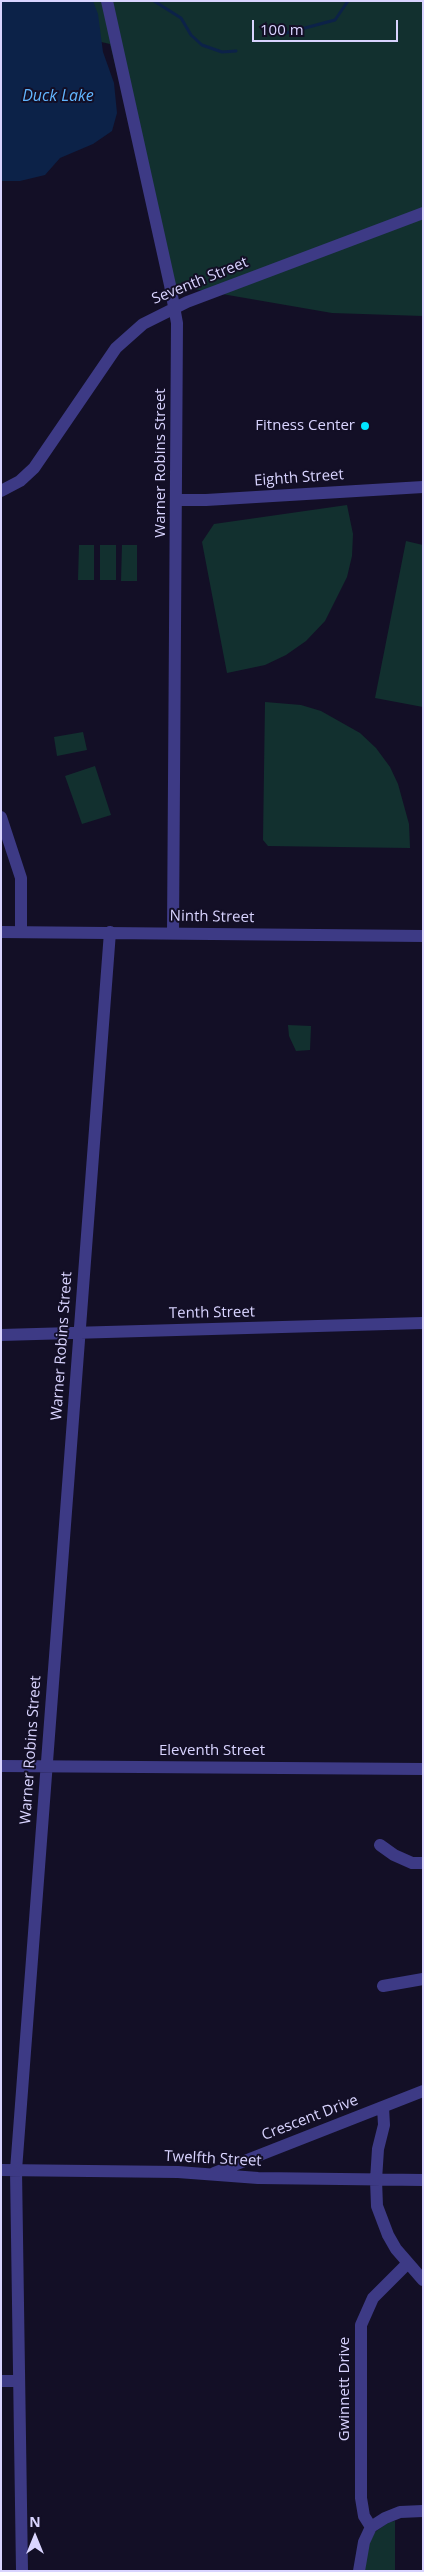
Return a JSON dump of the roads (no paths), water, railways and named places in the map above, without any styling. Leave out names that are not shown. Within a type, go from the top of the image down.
[{"type":"street","name":"Warner Robins Street","points":[[107,1],[177,323],[173,932]]},
{"type":"street","name":"Seventh Street","points":[[1,491],[20,481],[34,468],[116,348],[143,324],[174,307],[423,213]]},
{"type":"street","name":"Eighth Street","points":[[177,500],[206,500],[423,486]]},
{"type":"street","points":[[1,817],[21,878],[21,932]]},
{"type":"street","name":"Ninth Street","points":[[1,932],[173,932],[423,936]]},
{"type":"street","name":"Warner Robins Street","points":[[22,2571],[16,2170],[110,932]]},
{"type":"street","name":"Tenth Street","points":[[1,1335],[423,1323]]},
{"type":"street","name":"Eleventh Street","points":[[1,1766],[423,1769]]},
{"type":"street","points":[[380,1845],[394,1856],[412,1863],[423,1863]]},
{"type":"street","points":[[383,1986],[423,1979]]},
{"type":"street","name":"Crescent Drive","points":[[209,2175],[423,2090]]},
{"type":"street","points":[[383,2107],[384,2125],[378,2149],[376,2180],[377,2206],[388,2235],[407,2264],[423,2280]]},
{"type":"street","name":"Twelfth Street","points":[[1,2170],[178,2172],[209,2175],[423,2180]]},
{"type":"street","name":"Gwinnett Drive","points":[[371,2528],[364,2516],[361,2498],[361,2325],[373,2298],[407,2264]]},
{"type":"street","points":[[1,2381],[19,2381]]},
{"type":"street","points":[[359,2571],[364,2542],[371,2528],[385,2518],[400,2512],[423,2511]]},
{"type":"water","name":"Duck Lake","points":[[1,1],[93,1],[98,14],[103,52],[114,83],[117,113],[112,131],[93,144],[60,158],[45,175],[20,181],[1,181]]},
{"type":"waterway","points":[[154,1],[181,18],[191,35],[202,45],[222,52],[236,51]]},
{"type":"waterway","points":[[286,33],[335,20],[348,1]]},
{"type":"place","name":"Fitness Center","points":[[365,426]]}]
